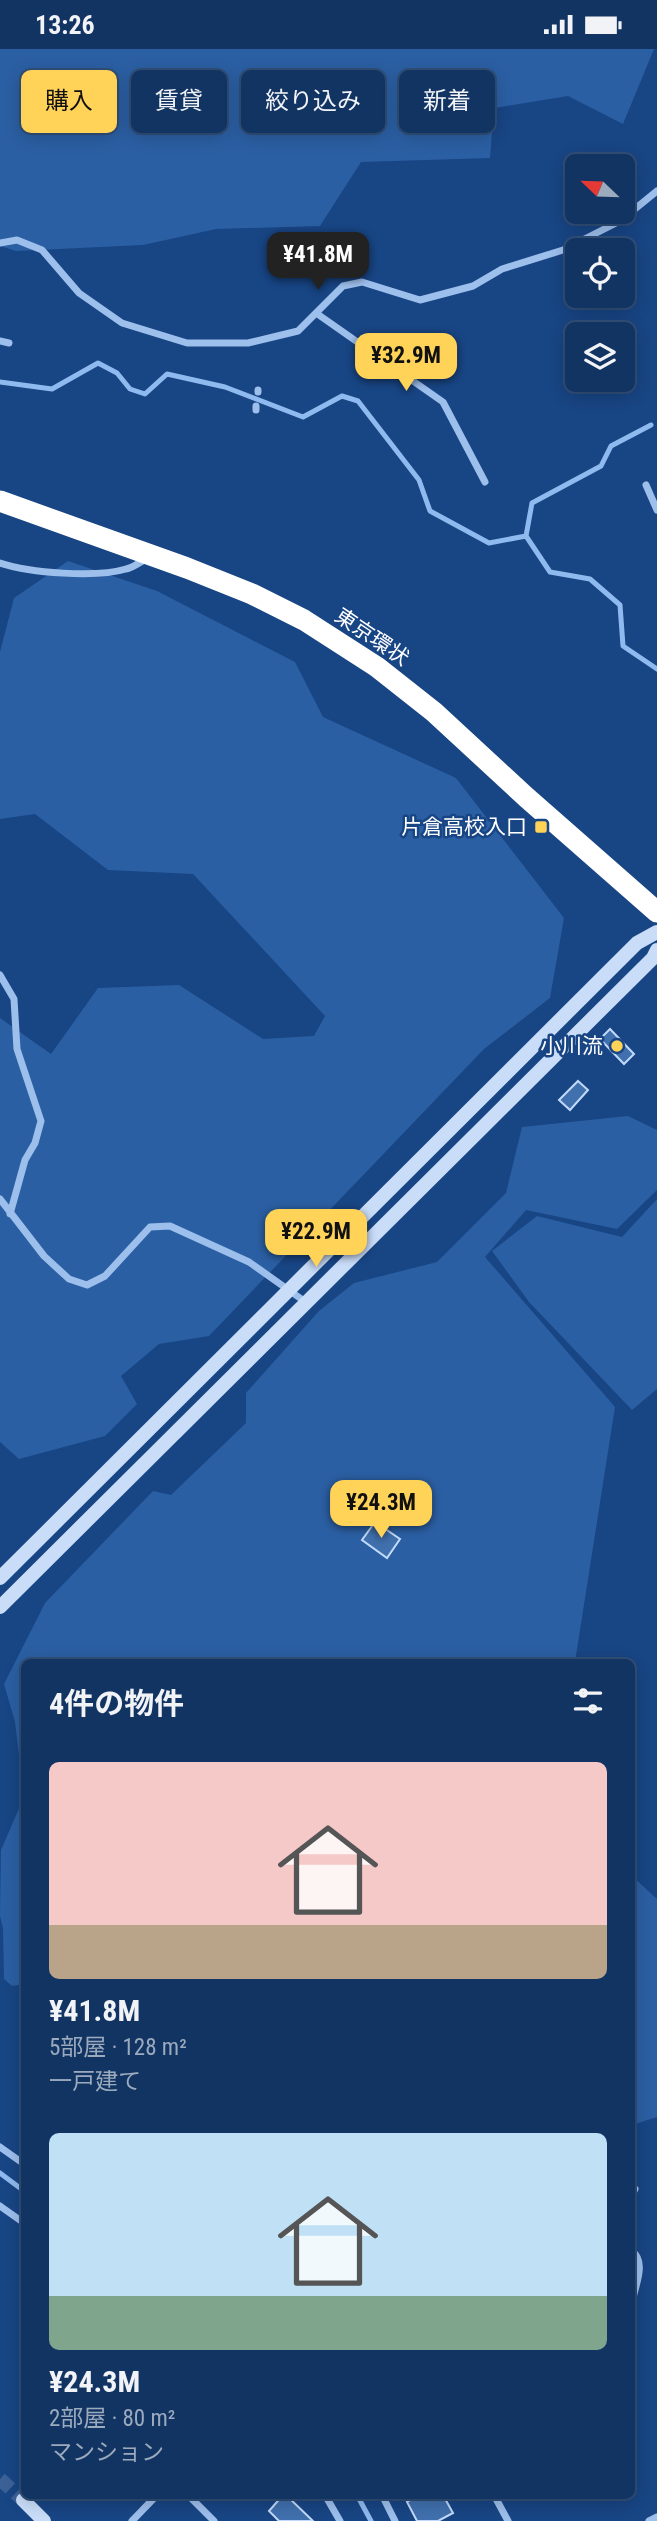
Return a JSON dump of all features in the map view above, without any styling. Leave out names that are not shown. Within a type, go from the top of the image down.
[{"type":"highway","name":"東京環状","points":[[0,501],[187,568],[252,594],[304,620],[377,667],[434,712],[657,912]]},
{"type":"street","points":[[0,243],[17,240],[42,250],[79,293],[122,323],[187,343],[261,341],[299,331],[343,286],[362,282],[420,300],[472,286],[502,269],[563,250],[620,221],[657,191]]},
{"type":"street","points":[[316,313],[443,402],[485,482]]},
{"type":"street","points":[[646,485],[657,510]]},
{"type":"street","points":[[0,563],[13,567],[81,573],[127,569],[151,556]]},
{"type":"street","points":[[0,1578],[637,943],[657,932]]},
{"type":"street","points":[[0,1607],[653,958],[657,950]]},
{"type":"street","points":[[0,975],[14,999],[17,1049],[41,1121],[35,1143],[25,1160],[10,1214]]},
{"type":"street","points":[[0,1199],[44,1256],[69,1279],[87,1285],[105,1276],[150,1227],[170,1226],[248,1262],[307,1303]]},
{"type":"street","points":[[0,2147],[21,2162]]},
{"type":"street","points":[[0,2206],[21,2221]]},
{"type":"street","points":[[635,2254],[640,2259],[635,2288]]},
{"type":"street","points":[[132,2521],[153,2499]]},
{"type":"street","points":[[192,2499],[215,2521]]},
{"type":"street","points":[[327,2499],[340,2521]]},
{"type":"street","points":[[384,2499],[395,2521]]},
{"type":"street","points":[[496,2499],[508,2521]]},
{"type":"street","points":[[23,2500],[44,2521]]},
{"type":"street","points":[[649,2521],[657,2517]]},
{"type":"shaded area","points":[[0,49],[654,49],[623,124],[568,96],[495,108],[495,70],[399,70],[399,133],[492,133],[490,158],[361,162],[320,226],[216,229],[143,245],[16,251],[0,246]]},
{"type":"shaded area","points":[[68,561],[157,591],[295,662],[323,717],[456,778],[564,918],[550,998],[484,1049],[209,1336],[159,1344],[121,1376],[137,1404],[105,1436],[19,1459],[0,1442],[0,1018],[51,1054],[98,988],[179,985],[263,1039],[314,1036],[325,1016],[193,874],[108,870],[35,814],[0,819],[0,652],[14,598]]},
{"type":"shaded area","points":[[628,1116],[657,1130],[657,1190],[617,1229],[526,1210],[485,1257],[615,1407],[575,1659],[21,1659],[21,1772],[15,1722],[4,1684],[45,1603],[153,1491],[171,1495],[246,1423],[246,1393],[319,1311],[354,1283],[437,1262],[506,1193],[522,1127]]},
{"type":"shaded area","points":[[657,1199],[657,1389],[632,1410],[529,1302],[492,1251],[537,1216],[622,1237]]},
{"type":"shaded area","points":[[21,1804],[21,1984],[12,1986],[4,1979],[3,1928],[0,1916],[1,1850]]},
{"type":"shaded area","points":[[635,1879],[657,1899],[657,2117],[635,2124]]},
{"type":"building","name":"小川流","points":[[610,1029],[634,1054],[624,1064],[600,1039]]},
{"type":"building","points":[[578,1081],[588,1090],[570,1110],[559,1100]]},
{"type":"building","points":[[375,1522],[400,1539],[387,1558],[362,1540]]},
{"type":"building","points":[[280,2499],[290,2499],[313,2521],[279,2521],[269,2511]]},
{"type":"building","points":[[412,2499],[445,2499],[453,2513],[438,2521],[417,2521],[407,2502]]},
{"type":"waterway","points":[[0,382],[52,389],[98,363],[117,373],[130,389],[145,394],[167,374],[225,387],[303,417],[342,396],[358,401],[419,480],[430,511],[489,543],[526,536],[550,572],[590,579],[620,605],[623,646],[657,669]]},
{"type":"waterway","points":[[526,536],[532,503],[601,466],[611,446],[651,425]]},
{"type":"waterway","points":[[0,2173],[21,2189]]},
{"type":"waterway","points":[[359,2499],[371,2521]]},
{"type":"tunnel","points":[[0,2479],[21,2498]]},
{"type":"place","name":"片倉高校入口","points":[[541,827]]},
{"type":"place","name":"小川流","points":[[617,1046]]}]
